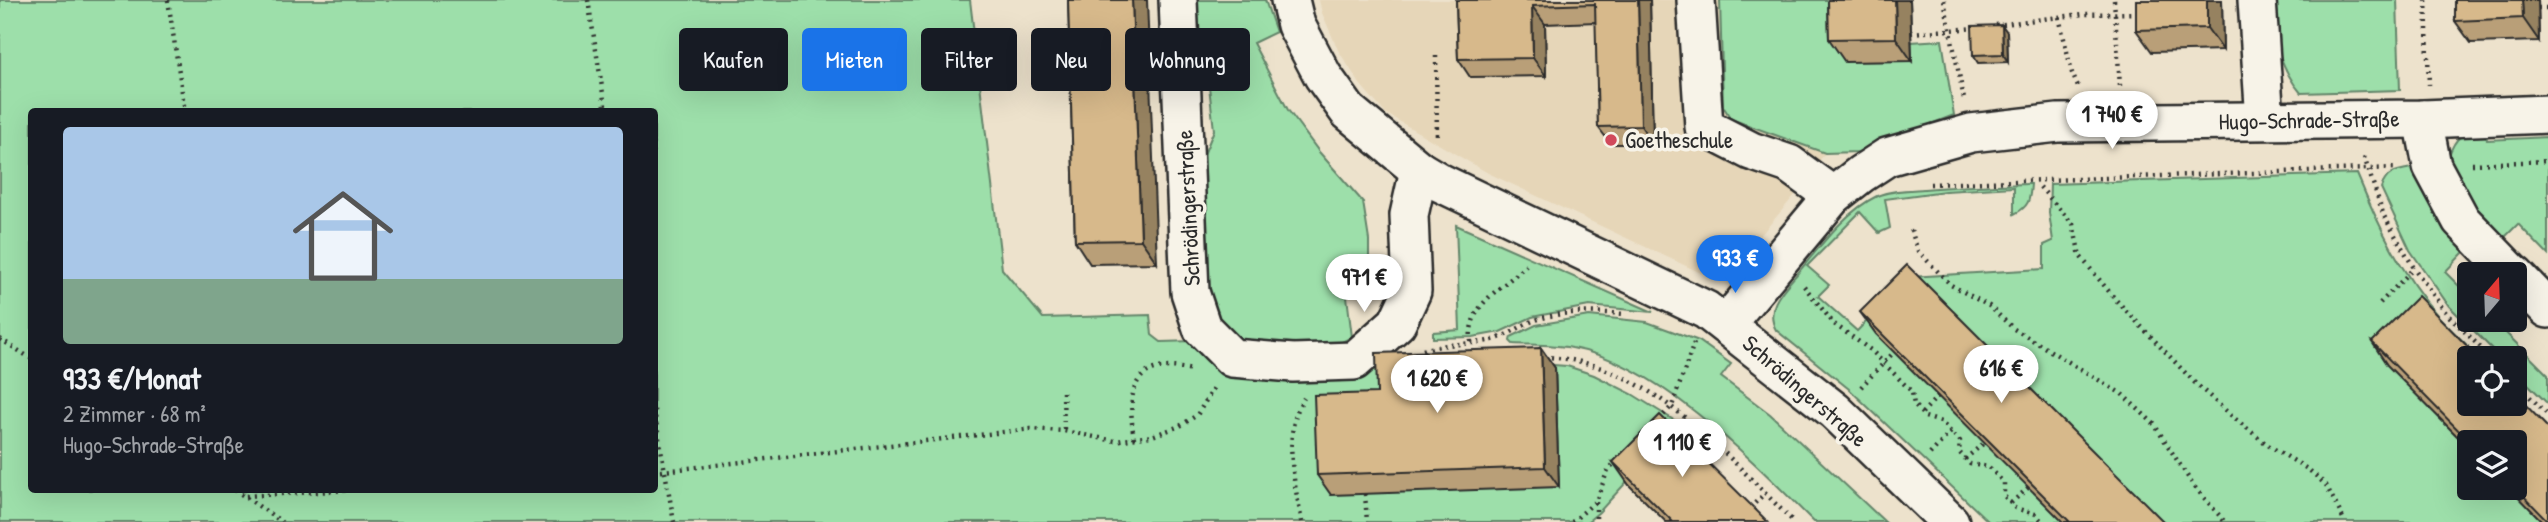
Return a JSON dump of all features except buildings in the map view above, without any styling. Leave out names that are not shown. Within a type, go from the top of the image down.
[{"type":"street","name":"Schrödingerstraße","points":[[1178,0],[1190,292],[1202,328],[1225,369]]},
{"type":"street","name":"Schrödingerstraße","points":[[1290,0],[1296,25],[1323,76],[1348,111],[1428,157],[1441,183],[1706,310],[1711,328],[1835,411],[1950,522]]},
{"type":"street","points":[[1696,0],[1704,127],[1751,151],[1789,164],[1833,196]]},
{"type":"street","points":[[2257,0],[2264,106]]},
{"type":"street","points":[[2426,105],[2432,166],[2461,220],[2501,262]]},
{"type":"street","name":"Hugo-Schrade-Straße","points":[[1711,328],[1833,196],[1861,174],[1888,157],[1970,133],[2058,123],[2426,105],[2548,114]]},
{"type":"street","points":[[1225,369],[1354,361],[1397,323],[1412,291],[1409,215],[1428,157]]},
{"type":"street","points":[[2527,288],[2548,309]]},
{"type":"path","points":[[168,0],[185,108]]},
{"type":"path","points":[[587,0],[605,108]]},
{"type":"path","points":[[1944,0],[1970,133]]},
{"type":"path","points":[[2114,0],[2119,68]]},
{"type":"path","points":[[2426,105],[2427,0]]},
{"type":"path","points":[[2538,8],[2548,8]]},
{"type":"path","points":[[1911,33],[1950,31],[2083,14],[2151,12]]},
{"type":"path","points":[[2059,18],[2072,73],[2084,96]]},
{"type":"path","points":[[1428,157],[1436,56]]},
{"type":"path","points":[[2360,147],[2384,216],[2414,268],[2447,314],[2480,346]]},
{"type":"path","points":[[1922,184],[2369,169]]},
{"type":"path","points":[[2040,187],[2073,224],[2080,257],[2116,300],[2196,384],[2233,417],[2326,485],[2345,522]]},
{"type":"path","points":[[1911,230],[1918,251],[1951,285],[1989,306],[2014,329],[2122,394],[2154,424],[2193,485],[2225,522]]},
{"type":"path","points":[[1471,342],[1471,325],[1476,312],[1484,301],[1516,275],[1532,255]]},
{"type":"path","points":[[2380,303],[2414,268]]},
{"type":"path","points":[[1801,282],[1834,324],[1872,351],[1912,392],[1914,405],[1922,414],[1941,422],[1960,441],[1959,452],[1970,464],[1989,467],[2004,483],[2004,496],[2015,508],[2035,514],[2043,522]]},
{"type":"path","points":[[1414,354],[1436,346],[1491,341],[1534,321],[1556,315],[1587,312],[1636,314]]},
{"type":"path","points":[[1654,425],[1672,406],[1711,328]]},
{"type":"path","points":[[2457,342],[2467,333]]},
{"type":"path","points":[[0,339],[28,356]]},
{"type":"path","points":[[1860,389],[1894,352]]},
{"type":"path","points":[[1538,357],[1565,358],[1599,367],[1638,385],[1672,406],[1794,522]]},
{"type":"path","points":[[1134,438],[1131,416],[1133,392],[1140,377],[1162,365],[1205,372],[1225,369]]},
{"type":"path","points":[[658,472],[1031,429],[1064,431],[1115,441],[1152,436],[1180,426],[1197,415],[1225,369]]},
{"type":"path","points":[[1063,392],[1064,431]]},
{"type":"path","points":[[1302,522],[1291,461],[1297,410],[1307,394]]},
{"type":"path","points":[[2527,394],[2548,415]]},
{"type":"path","points":[[1922,414],[1938,396]]},
{"type":"path","points":[[1922,463],[1951,432]]},
{"type":"path","points":[[658,434],[674,522]]},
{"type":"path","points":[[1965,459],[1984,443]]},
{"type":"path","points":[[1702,463],[1718,448]]},
{"type":"path","points":[[1596,522],[1596,501],[1608,470],[1626,452]]},
{"type":"path","points":[[2011,503],[2029,487]]},
{"type":"path","points":[[244,493],[282,522]]},
{"type":"path","points":[[1749,509],[1765,493]]},
{"type":"path","points":[[1365,494],[1367,522]]},
{"type":"path","points":[[1572,522],[1596,501]]},
{"type":"shaded area","name":"Goetheschule","points":[[1319,0],[1720,0],[1723,106],[1731,119],[1825,153],[1795,195],[1729,272],[1715,275],[1701,273],[1488,173],[1385,113],[1360,84],[1338,50]]},
{"type":"green space","points":[[0,0],[970,0],[973,28],[921,28],[921,91],[981,91],[1002,269],[1043,318],[1150,315],[1152,335],[1161,342],[1194,341],[1241,373],[1513,362],[1567,366],[1594,375],[1632,394],[1680,424],[1587,522],[0,522]]},
{"type":"green space","points":[[1186,0],[1265,0],[1276,32],[1253,43],[1288,110],[1320,153],[1363,202],[1369,240],[1369,263],[1343,264],[1352,337],[1311,357],[1251,355],[1211,330],[1194,179],[1214,130],[1210,91],[1250,91],[1250,28],[1188,28]]},
{"type":"green space","points":[[1720,0],[1843,0],[1911,61],[1911,42],[1942,40],[1954,115],[1859,152],[1825,153],[1731,119],[1723,106]]},
{"type":"green space","points":[[2269,0],[2397,0],[2400,90],[2301,93],[2282,62]]},
{"type":"green space","points":[[2486,132],[2487,140],[2548,137],[2548,255],[2518,224],[2500,242],[2470,210],[2448,158],[2461,136]]},
{"type":"green space","points":[[2412,168],[2438,218],[2464,252],[2445,272],[2457,284],[2457,314],[2410,250],[2381,188],[2392,173]]},
{"type":"green space","points":[[2357,174],[2382,231],[2413,284],[2438,316],[2468,346],[2460,346],[2434,319],[2388,365],[2457,436],[2457,500],[2522,500],[2543,522],[1989,522],[1849,389],[1776,330],[1772,314],[1781,293],[1833,231],[1854,211],[1877,196],[1906,190],[2031,184],[2028,202],[2014,214],[2014,187],[1945,191],[1885,199],[1890,228],[1879,233],[1860,212],[1807,266],[1829,285],[1818,296],[1857,331],[1910,277],[2044,269],[2044,245],[2053,241],[2049,213],[2050,184]]},
{"type":"green space","points":[[1456,225],[1653,312],[1589,306],[1532,317],[1500,332],[1473,337],[1433,338],[1433,332],[1460,330]]},
{"type":"green space","points":[[1589,316],[1647,322],[1699,341],[1731,364],[1721,377],[1770,414],[1885,522],[1814,522],[1703,418],[1638,373],[1605,357],[1572,348],[1513,344],[1510,341],[1511,337],[1536,325]]},
{"type":"green space","points":[[2475,332],[2505,332],[2519,346],[2489,346]]},
{"type":"green space","points":[[2527,354],[2548,375],[2548,404],[2527,383]]},
{"type":"place","name":"Goetheschule","points":[[1611,140]]}]
